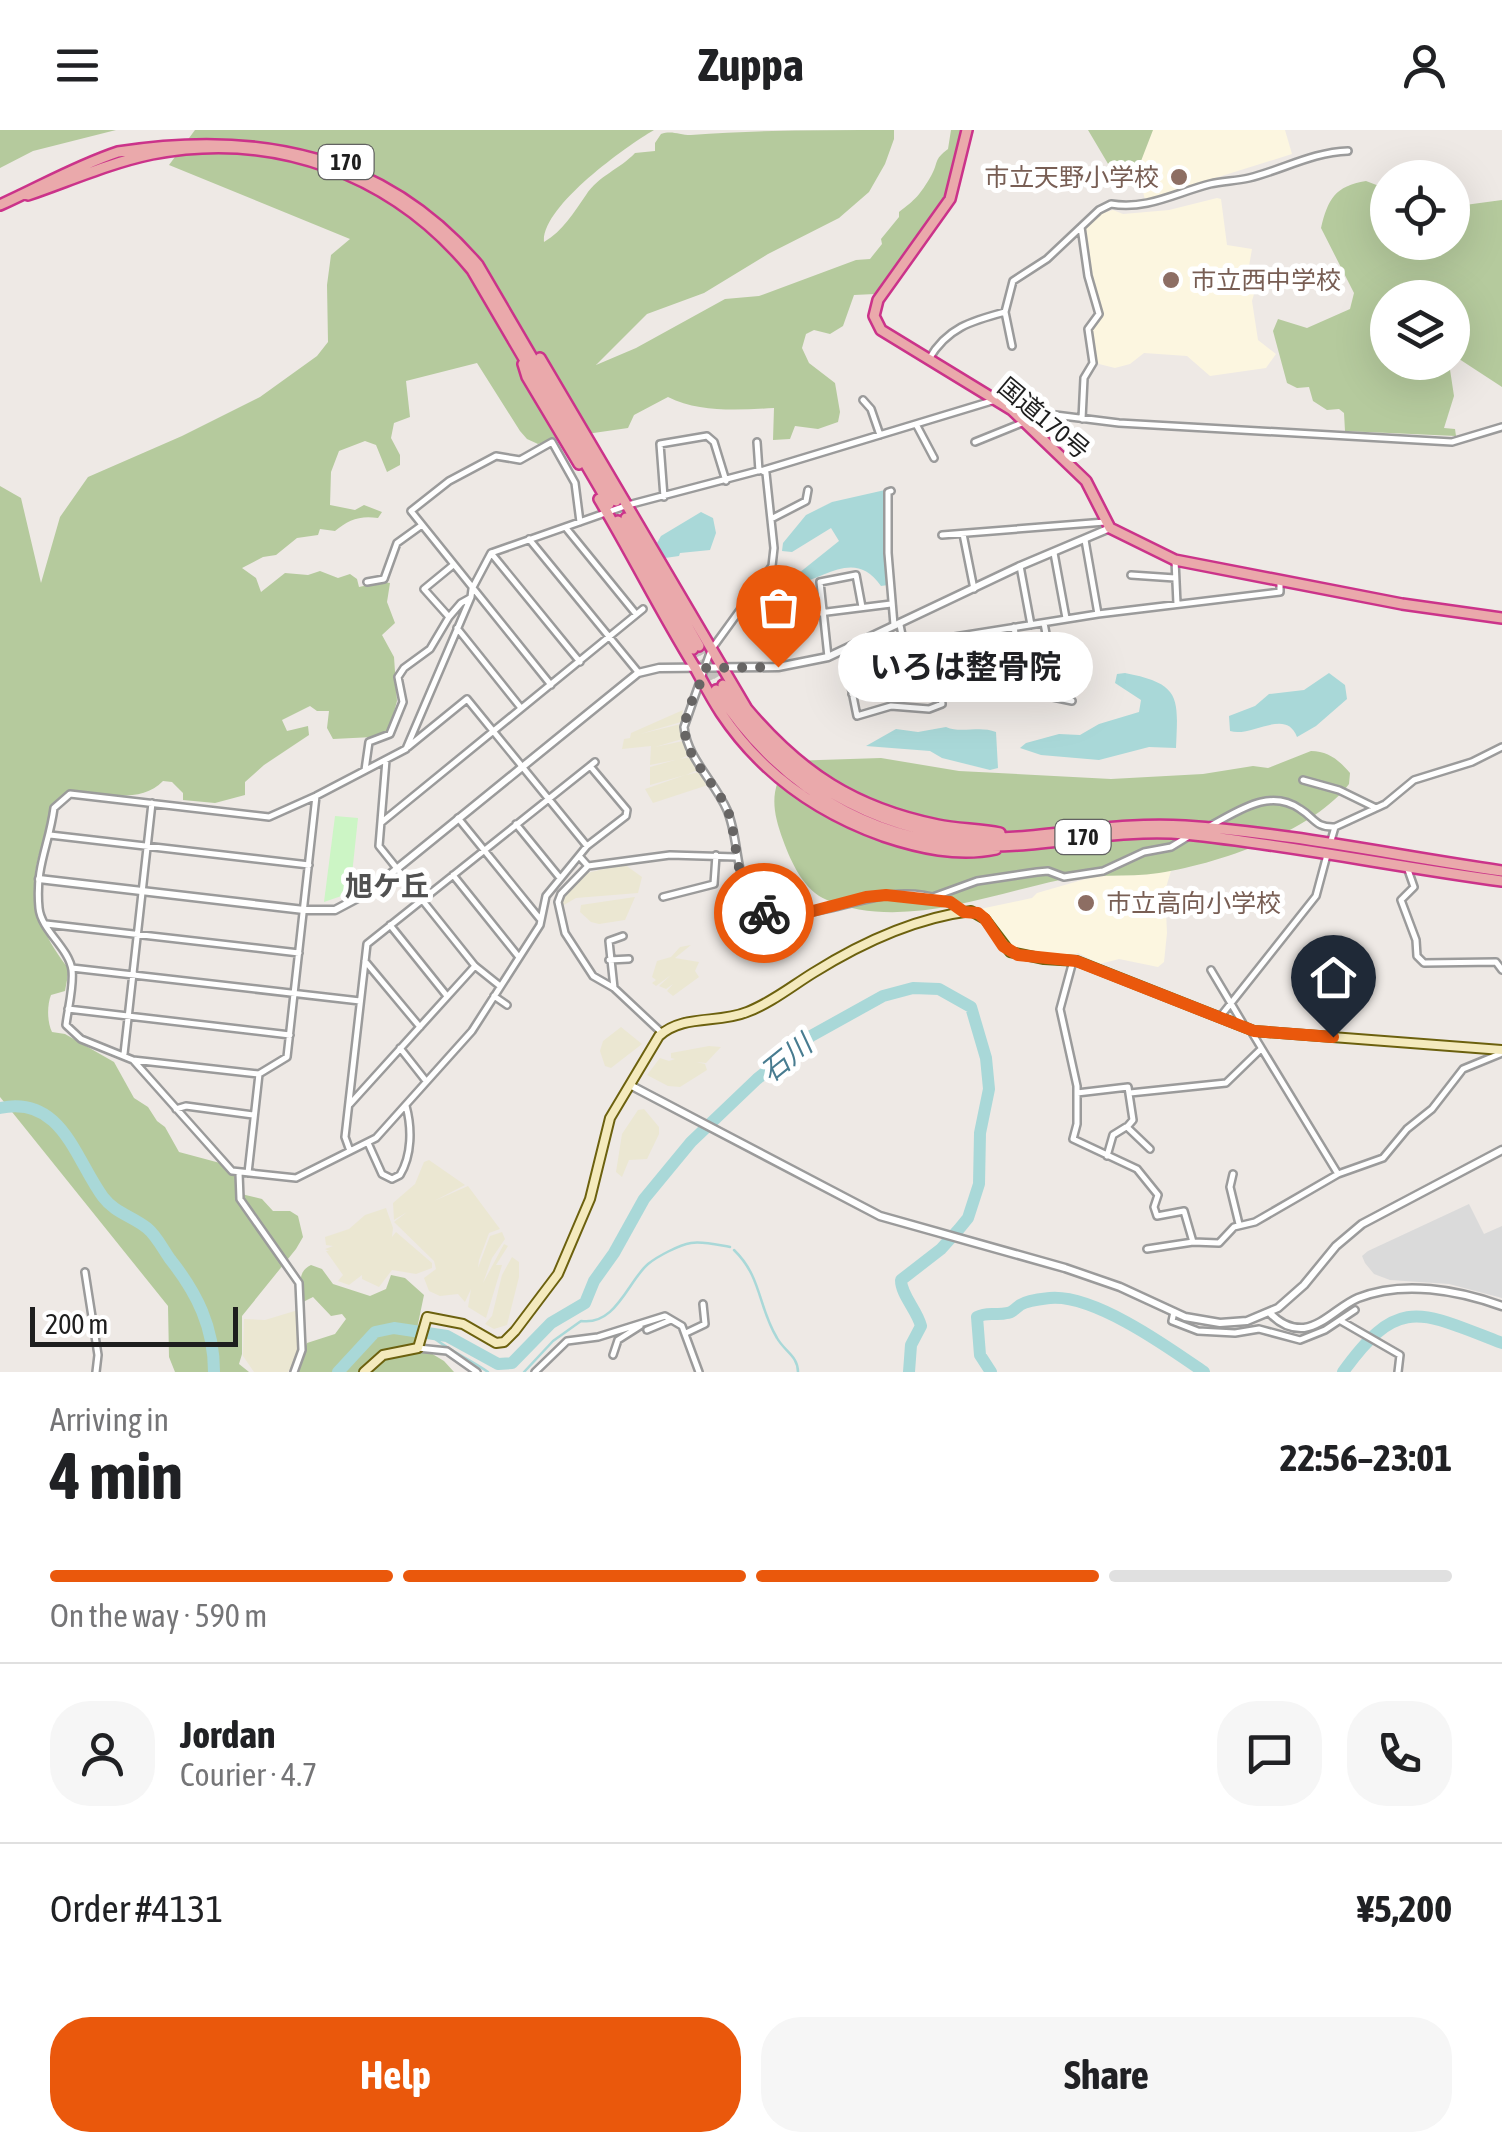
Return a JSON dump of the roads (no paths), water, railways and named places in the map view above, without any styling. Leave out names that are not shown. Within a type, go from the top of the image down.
[{"type":"highway","name":"国道170号","points":[[968,130],[950,199],[874,308],[876,324],[1012,410],[1086,481],[1107,525]]},
{"type":"highway","name":"170","points":[[11,200],[44,181],[141,146],[220,135],[275,140],[323,151],[376,175],[418,204],[470,254],[501,299],[610,506]]},
{"type":"highway","name":"170","points":[[0,205],[120,162],[171,150],[221,146],[274,150],[318,160],[372,183],[414,210],[447,239],[472,270],[518,348],[527,377],[610,506]]},
{"type":"highway","points":[[501,299],[550,372],[747,709],[768,734],[797,762],[861,802],[900,816],[1018,841]]},
{"type":"highway","points":[[610,506],[656,605],[700,668],[702,682],[722,715],[749,750],[781,781],[830,814],[891,838],[936,850],[974,854],[1018,841]]},
{"type":"highway","points":[[622,520],[696,648]]},
{"type":"highway","points":[[1107,525],[1174,560],[1402,604],[1502,618]]},
{"type":"highway","name":"170","points":[[720,688],[781,758],[824,790],[858,808],[938,834],[1018,841],[1191,835],[1502,871]]},
{"type":"highway","name":"170","points":[[1018,841],[1143,825],[1206,828],[1407,868],[1502,881]]},
{"type":"main road","points":[[364,1372],[374,1360],[392,1351],[418,1347],[426,1317],[464,1324],[496,1343],[504,1342],[515,1331],[558,1274],[590,1200],[610,1118],[662,1033],[678,1024],[746,1013],[874,940],[914,923],[964,912],[978,913],[1010,952],[1044,960],[1072,961],[1247,1028],[1502,1052]]},
{"type":"street","points":[[1012,346],[1005,312],[1013,281],[1054,254],[1080,227],[1111,204],[1141,206],[1329,152],[1348,151]]},
{"type":"street","points":[[1080,227],[1100,314],[1088,329],[1093,363],[1084,378],[1082,419]]},
{"type":"street","points":[[929,359],[947,334],[964,324],[1005,312]]},
{"type":"street","points":[[863,400],[871,408],[880,435]]},
{"type":"street","points":[[406,749],[472,598],[472,589],[491,553],[566,528],[610,506],[726,481],[996,400]]},
{"type":"street","points":[[1012,410],[1082,419],[1452,442],[1502,427]]},
{"type":"street","points":[[975,442],[1025,422]]},
{"type":"street","points":[[916,426],[934,458]]},
{"type":"street","points":[[664,497],[660,444],[707,436],[714,442],[726,481]]},
{"type":"street","points":[[551,685],[411,511],[449,481],[496,456],[520,460],[552,442],[575,482],[580,522]]},
{"type":"street","points":[[700,668],[768,574],[774,557],[758,442]]},
{"type":"street","points":[[771,520],[806,501],[808,490]]},
{"type":"street","points":[[891,491],[887,527],[892,604],[904,645],[1098,614],[1280,592],[1280,580]]},
{"type":"street","points":[[367,582],[384,579],[396,543],[422,524]]},
{"type":"street","points":[[942,536],[1107,525]]},
{"type":"street","points":[[38,880],[304,910],[328,911],[346,906],[638,673],[659,668],[778,667],[844,652],[1020,566],[1086,540],[1107,525]]},
{"type":"street","points":[[566,528],[636,614]]},
{"type":"street","points":[[963,534],[974,589]]},
{"type":"street","points":[[528,539],[638,673]]},
{"type":"street","points":[[1086,540],[1098,614]]},
{"type":"street","points":[[1054,552],[1066,619]]},
{"type":"street","points":[[491,553],[580,662]]},
{"type":"street","points":[[1174,560],[1176,604]]},
{"type":"street","points":[[450,616],[424,588],[452,566]]},
{"type":"street","points":[[1020,566],[1030,625]]},
{"type":"street","points":[[1131,574],[1175,578]]},
{"type":"street","points":[[828,657],[820,582],[856,575],[862,608]]},
{"type":"street","points":[[365,771],[369,742],[390,734],[403,702],[398,677],[404,668],[430,650],[450,616],[461,603],[472,598]]},
{"type":"street","points":[[803,615],[892,604]]},
{"type":"street","points":[[382,822],[643,609]]},
{"type":"street","points":[[1044,622],[1053,697],[1072,701]]},
{"type":"street","points":[[457,628],[522,709]]},
{"type":"street","points":[[924,642],[934,692],[1022,676],[1014,628]]},
{"type":"street","points":[[970,634],[978,684]]},
{"type":"street","points":[[852,694],[882,688],[873,638]]},
{"type":"street","points":[[844,652],[857,716],[892,706],[933,708],[942,704],[940,691]]},
{"type":"street","points":[[702,682],[688,710],[686,739],[728,812],[736,857],[751,900],[762,912],[804,915],[866,897],[930,898],[950,902],[964,912]]},
{"type":"street","points":[[350,1151],[345,1137],[367,944],[547,798],[593,764],[627,810],[626,816],[587,846],[546,896],[540,919],[500,987],[472,1030],[427,1082],[368,1143],[296,1178],[232,1171],[133,1060],[81,1040],[66,1024],[72,968],[39,913],[40,856],[50,835],[54,808],[70,794],[269,817],[406,749],[467,699],[547,798],[587,846]]},
{"type":"street","points":[[1206,828],[1238,808],[1260,801],[1296,806],[1319,826],[1334,826],[1386,804],[1414,780],[1472,762],[1502,747]]},
{"type":"street","points":[[386,760],[379,846],[475,966],[500,987]]},
{"type":"street","points":[[1303,780],[1339,790],[1376,808]]},
{"type":"street","points":[[133,1060],[258,1074],[287,1058],[316,796]]},
{"type":"street","points":[[124,1055],[152,803]]},
{"type":"street","points":[[458,818],[540,919]]},
{"type":"street","points":[[516,824],[560,878]]},
{"type":"street","points":[[1220,1017],[1316,896],[1334,826]]},
{"type":"street","points":[[50,835],[309,866]]},
{"type":"street","points":[[930,898],[977,881],[1048,871],[1064,877],[1103,871],[1144,852],[1171,847],[1191,835]]},
{"type":"street","points":[[662,1033],[614,988],[588,970],[565,933],[557,908],[560,894],[588,866],[670,855],[736,857]]},
{"type":"street","points":[[663,897],[714,884],[716,855]]},
{"type":"street","points":[[580,857],[588,866]]},
{"type":"street","points":[[1407,868],[1414,887],[1401,900],[1416,940],[1417,956],[1424,962],[1496,962],[1502,970]]},
{"type":"street","points":[[452,874],[518,956]]},
{"type":"street","points":[[46,924],[299,954]]},
{"type":"street","points":[[390,925],[447,996]]},
{"type":"street","points":[[614,988],[609,941],[623,936]]},
{"type":"street","points":[[609,960],[629,958]]},
{"type":"street","points":[[365,961],[420,1027]]},
{"type":"street","points":[[1072,961],[1060,1010],[1077,1093],[1073,1139],[1137,1169],[1158,1195],[1154,1207],[1158,1216],[1184,1211],[1193,1242]]},
{"type":"street","points":[[348,1106],[475,966]]},
{"type":"street","points":[[72,968],[360,1001]]},
{"type":"street","points":[[1211,970],[1338,1174]]},
{"type":"street","points":[[494,996],[507,1005]]},
{"type":"street","points":[[68,1009],[290,1034]]},
{"type":"street","points":[[400,1048],[427,1082]]},
{"type":"street","points":[[1130,1092],[1226,1083],[1260,1050]]},
{"type":"street","points":[[1147,1249],[1193,1242],[1219,1243],[1240,1224],[1255,1222],[1338,1174],[1383,1158],[1463,1070],[1502,1052]]},
{"type":"street","points":[[248,1173],[258,1074]]},
{"type":"street","points":[[630,1086],[880,1216],[1093,1277],[1204,1322],[1237,1323],[1270,1313],[1296,1293],[1336,1246],[1362,1224],[1502,1150]]},
{"type":"street","points":[[1077,1093],[1128,1087],[1133,1120],[1114,1135],[1107,1156]]},
{"type":"street","points":[[368,1143],[382,1174],[392,1179],[400,1175],[407,1159],[410,1134],[406,1105]]},
{"type":"street","points":[[176,1108],[254,1115]]},
{"type":"street","points":[[1127,1127],[1150,1148]]},
{"type":"street","points":[[238,1173],[240,1200],[299,1282],[302,1350],[294,1372]]},
{"type":"street","points":[[1232,1174],[1230,1186],[1240,1224]]},
{"type":"street","points":[[85,1272],[98,1355],[96,1372]]},
{"type":"street","points":[[1270,1313],[1284,1325],[1302,1328],[1315,1325],[1353,1300],[1399,1290],[1452,1292],[1502,1306]]},
{"type":"street","points":[[686,1333],[705,1324],[703,1304]]},
{"type":"street","points":[[1174,1312],[1172,1320],[1198,1331],[1260,1329],[1300,1340],[1356,1310]]},
{"type":"street","points":[[535,1372],[566,1342],[665,1316],[686,1333],[699,1372]]},
{"type":"street","points":[[646,1330],[674,1320]]},
{"type":"street","points":[[1340,1320],[1400,1355],[1398,1372]]},
{"type":"street","points":[[613,1355],[618,1340],[643,1323]]},
{"type":"street","points":[[418,1347],[447,1352],[476,1372]]},
{"type":"water","points":[[885,490],[888,585],[881,586],[861,569],[851,568],[794,585],[793,579],[799,573],[839,541],[831,528],[792,552],[782,551],[783,543],[806,515],[832,502]]},
{"type":"water","points":[[701,512],[713,518],[716,533],[710,550],[665,558],[657,543],[661,536]]},
{"type":"water","points":[[1329,673],[1345,685],[1347,699],[1316,726],[1297,737],[1285,724],[1230,731],[1229,716],[1255,706],[1269,694],[1304,690]]},
{"type":"water","points":[[1117,674],[1157,682],[1173,696],[1176,748],[1149,747],[1099,760],[1041,755],[1020,748],[1059,734],[1080,735],[1099,724],[1139,712],[1141,700],[1115,683]]},
{"type":"water","points":[[946,727],[996,732],[998,768],[990,770],[942,758],[930,751],[866,746],[896,729],[918,732]]},
{"type":"waterway","name":"石川","points":[[338,1372],[375,1332],[394,1328],[447,1336],[498,1364],[512,1363],[551,1323],[585,1303],[594,1281],[644,1199],[691,1142],[757,1079],[811,1036],[883,996],[913,988],[939,989],[971,1007],[986,1058],[989,1089],[980,1133],[979,1184],[968,1218],[941,1249],[901,1280],[921,1326],[911,1345],[909,1372]]},
{"type":"waterway","name":"石川","points":[[0,1108],[21,1107],[52,1120],[108,1202],[153,1234],[202,1311],[211,1340],[214,1372]]},
{"type":"waterway","points":[[524,1372],[553,1341],[581,1321],[593,1321],[612,1310],[657,1258],[691,1243],[730,1247]]},
{"type":"waterway","points":[[734,1250],[750,1271],[771,1326],[798,1372]]},
{"type":"waterway","name":"石川","points":[[991,1372],[980,1355],[977,1317],[1009,1313],[1027,1302],[1050,1298],[1088,1304],[1109,1313],[1204,1372]]},
{"type":"waterway","name":"石川","points":[[1343,1372],[1380,1330],[1397,1320],[1413,1317],[1451,1323],[1502,1343]]},
{"type":"waterway","points":[[428,1333],[488,1372]]},
{"type":"tunnel","points":[[699,646],[723,685]]},
{"type":"tunnel","points":[[693,649],[716,690]]},
{"type":"place","name":"市立天野小学校","points":[[1179,177]]},
{"type":"place","name":"市立西中学校","points":[[1171,280]]},
{"type":"place","name":"いろは整骨院","points":[[778,667]]},
{"type":"place","name":"市立高向小学校","points":[[1086,903]]},
{"type":"district","name":"旭ケ丘","points":[[387,886]]}]
